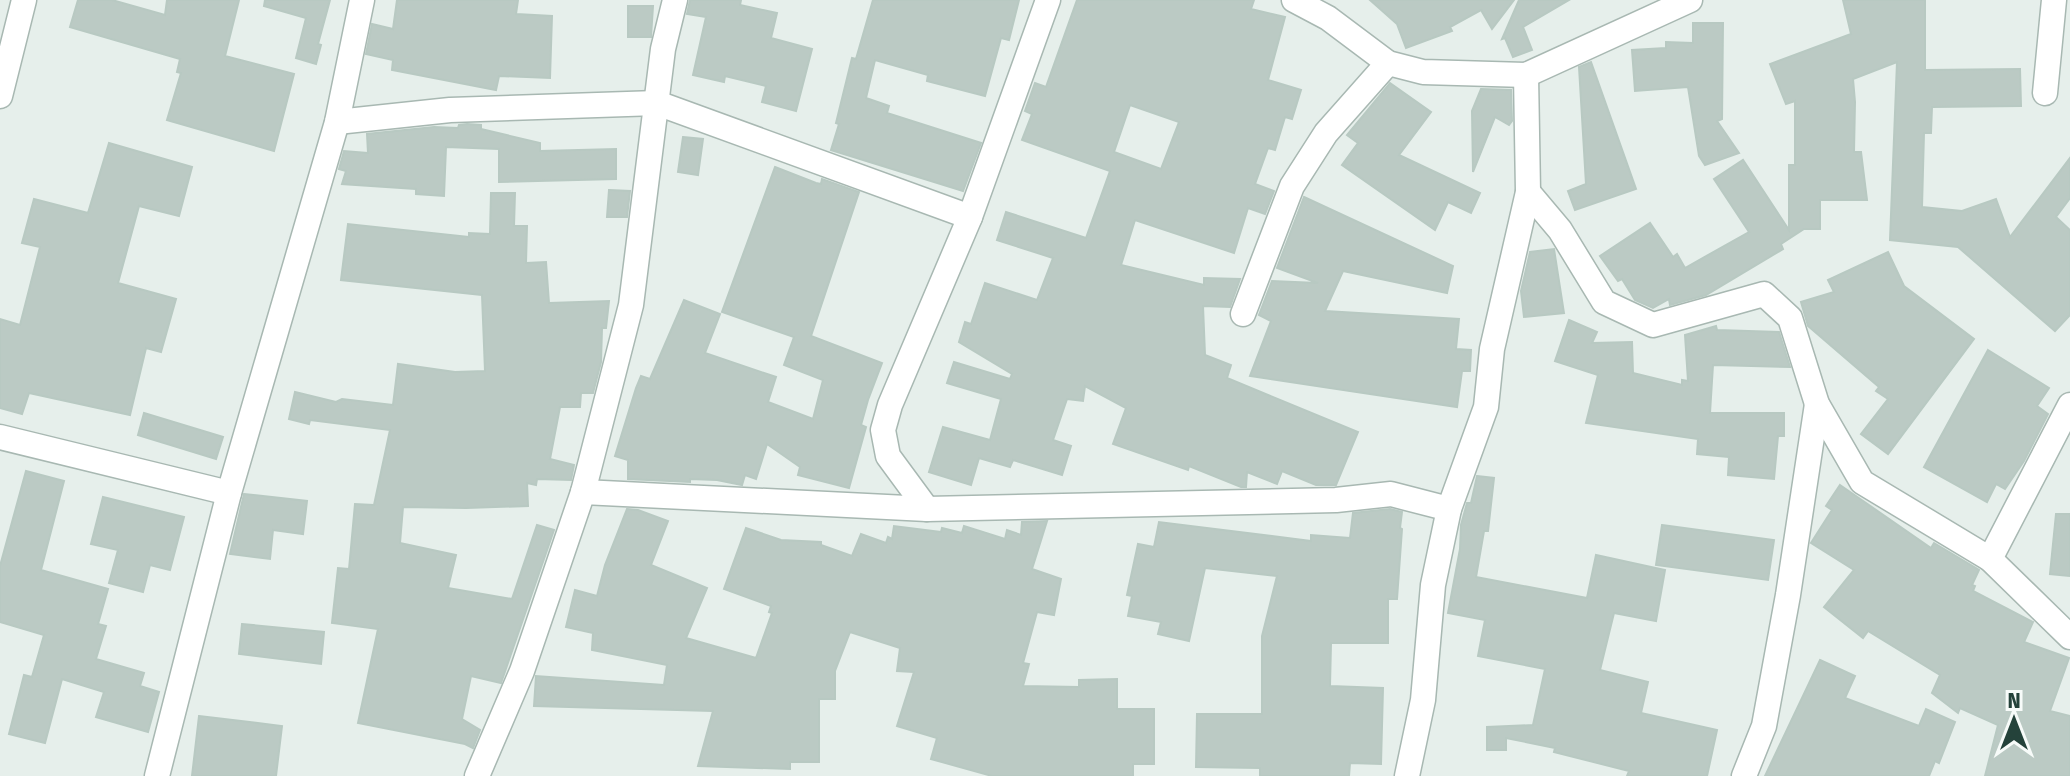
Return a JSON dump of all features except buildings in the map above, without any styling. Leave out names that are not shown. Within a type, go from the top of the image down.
[{"type":"street","points":[[0,96],[24,0]]},
{"type":"street","points":[[157,776],[229,493],[337,122],[362,0]]},
{"type":"street","points":[[477,776],[522,671],[583,492],[631,305],[663,49],[675,0]]},
{"type":"street","points":[[927,509],[888,456],[883,430],[890,405],[970,217],[1048,0]]},
{"type":"street","points":[[1294,0],[1328,18],[1388,63],[1423,72],[1526,75],[1690,0]]},
{"type":"street","points":[[2045,93],[2054,0]]},
{"type":"street","points":[[1243,314],[1292,186],[1326,133],[1388,63]]},
{"type":"street","points":[[1407,776],[1423,700],[1433,585],[1449,509],[1486,407],[1492,349],[1528,192],[1526,75]]},
{"type":"street","points":[[337,122],[450,110],[657,103],[970,217]]},
{"type":"street","points":[[1528,192],[1560,230],[1604,302],[1653,325],[1764,294],[1790,318],[1817,404],[1862,482],[1990,559],[2070,637]]},
{"type":"street","points":[[1744,776],[1764,726],[1788,595],[1817,404]]},
{"type":"street","points":[[1990,559],[2070,405]]},
{"type":"street","points":[[0,437],[229,493]]},
{"type":"street","points":[[583,492],[927,509],[1336,500],[1391,494],[1449,509]]}]
